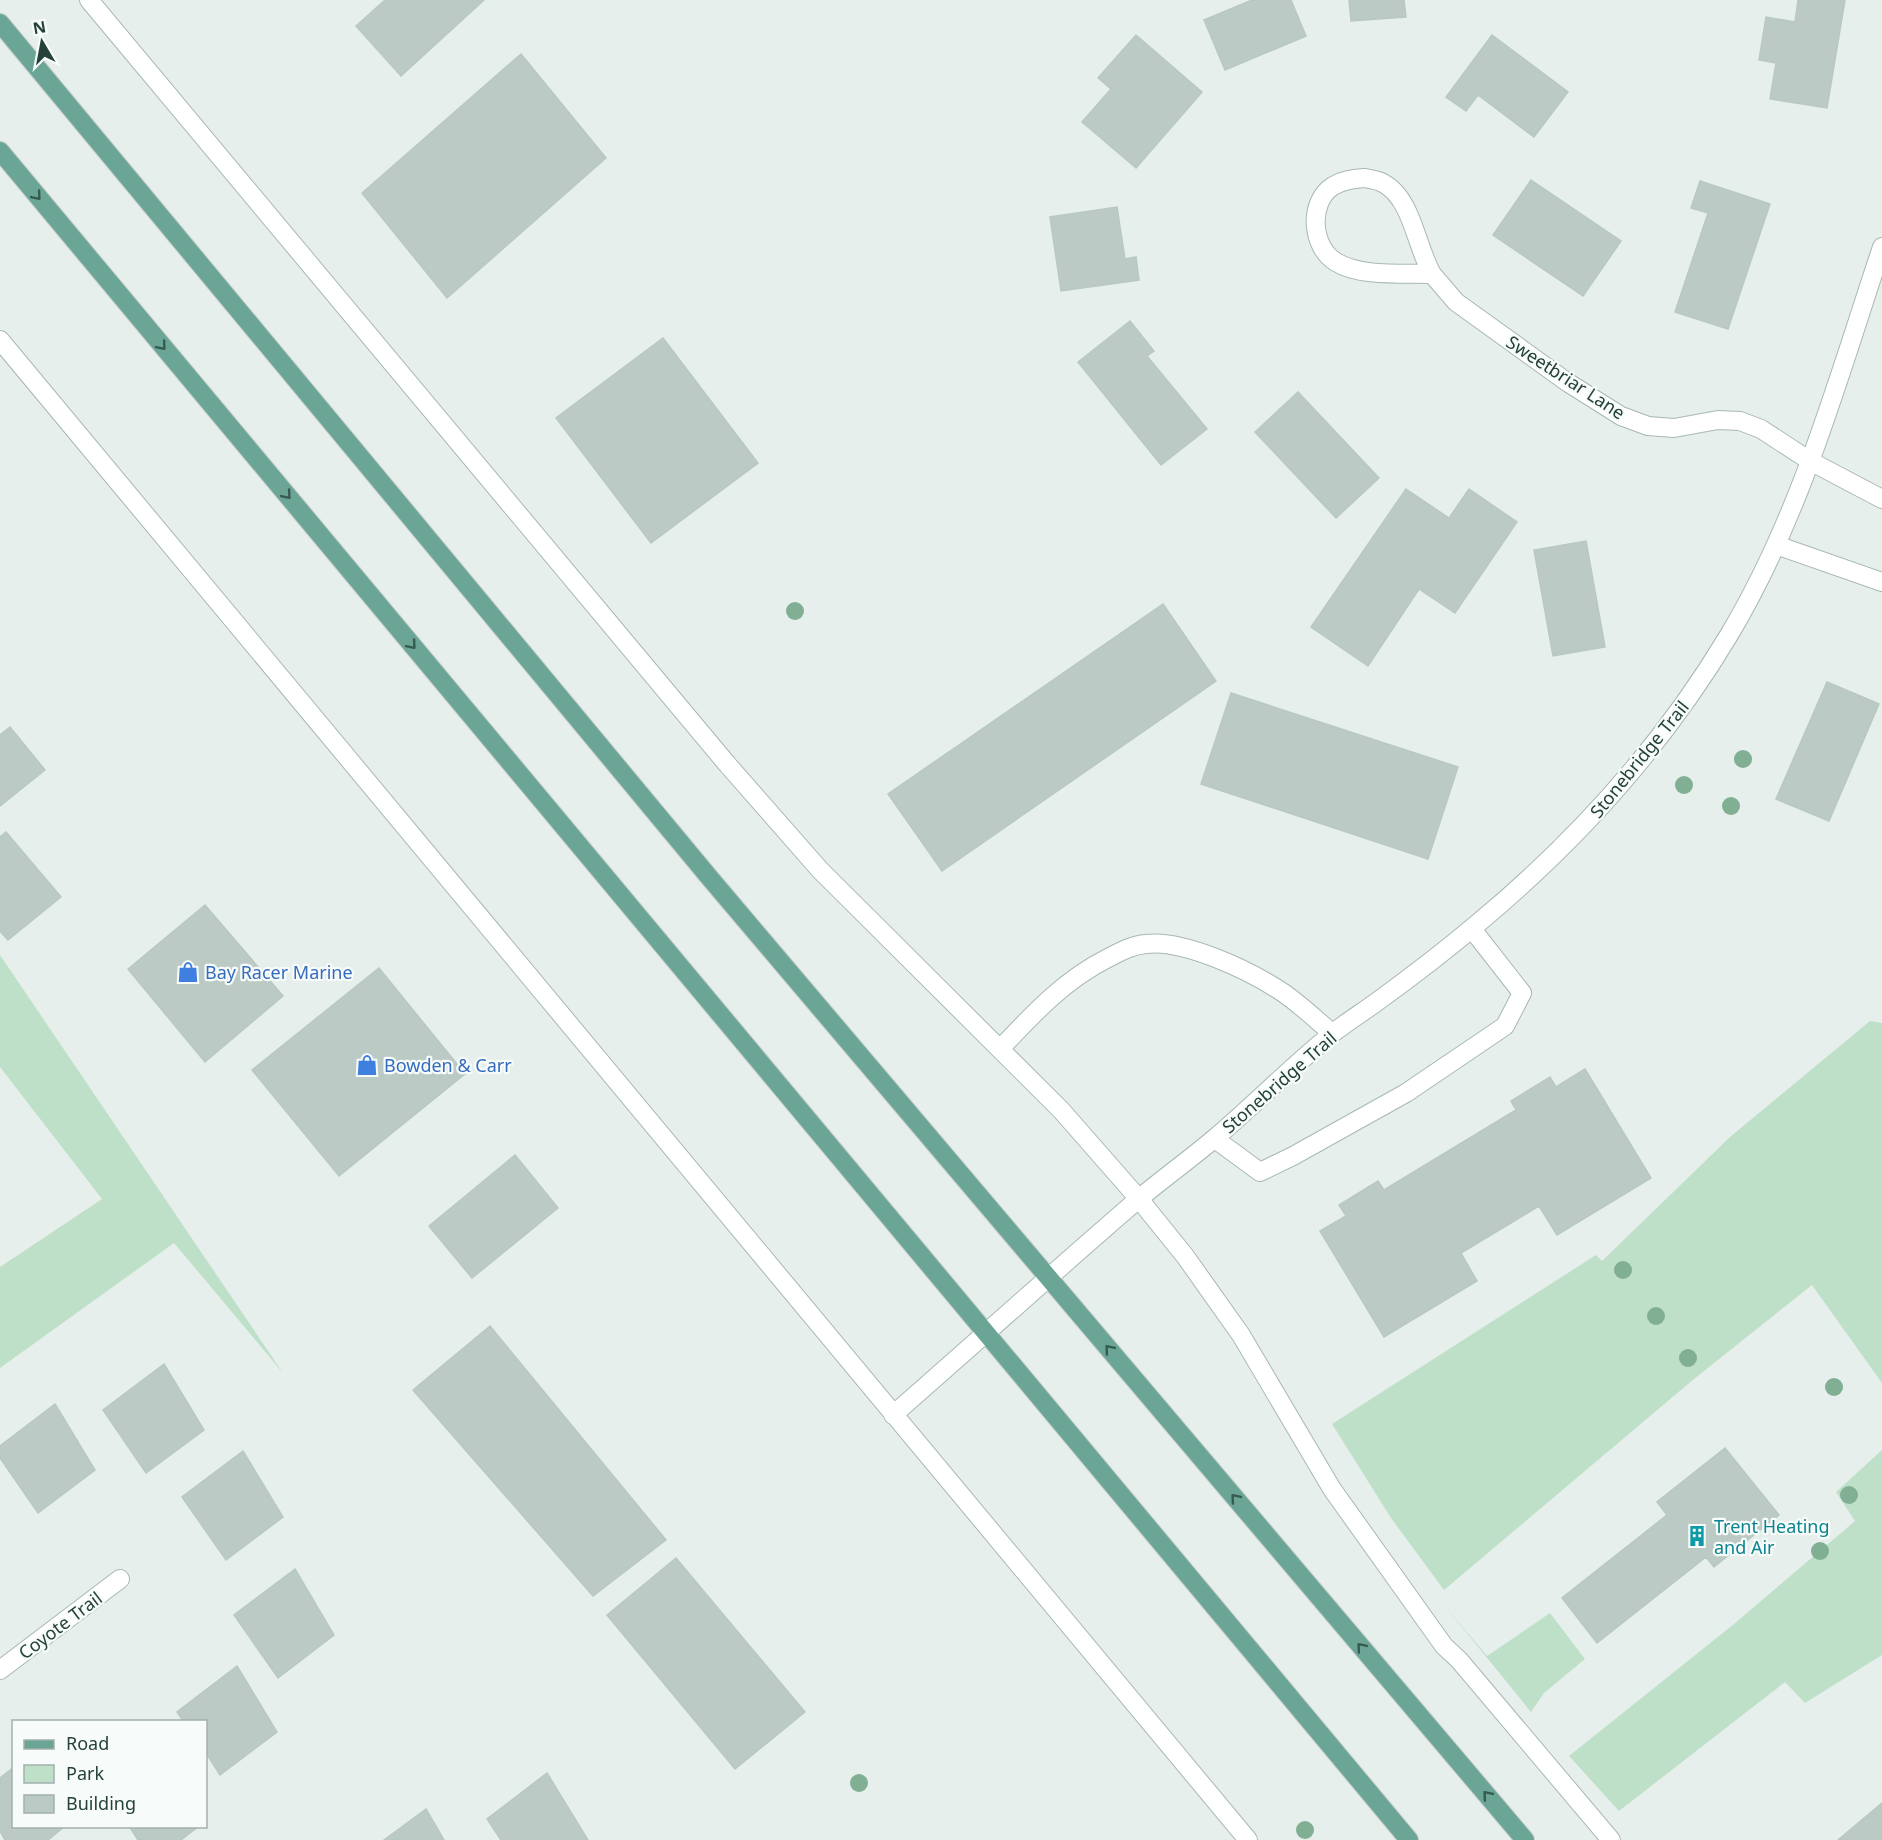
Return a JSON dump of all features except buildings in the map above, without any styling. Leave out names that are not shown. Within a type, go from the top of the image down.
[{"type":"main road","points":[[0,23],[701,868],[1525,1840]]},
{"type":"main road","points":[[0,151],[1409,1840]]},
{"type":"street","points":[[89,0],[727,764],[820,870],[1061,1110],[1138,1199],[1185,1256],[1241,1335],[1332,1490],[1444,1646],[1459,1660],[1611,1840]]},
{"type":"street","name":"Sweetbriar Lane","points":[[1432,274],[1366,272],[1349,269],[1334,261],[1322,249],[1316,232],[1316,215],[1321,200],[1331,187],[1346,180],[1364,178],[1382,182],[1398,195],[1408,212],[1423,258],[1432,274],[1456,302],[1567,382],[1621,416],[1648,426],[1674,428],[1718,420],[1740,421],[1761,429],[1810,461],[1882,499]]},
{"type":"street","name":"Stonebridge Trail","points":[[893,1415],[1138,1199],[1215,1139],[1332,1033],[1380,1000],[1472,929],[1529,880],[1576,835],[1619,788],[1696,686],[1730,634],[1760,579],[1810,461],[1882,247]]},
{"type":"street","points":[[0,340],[1244,1838]]},
{"type":"street","points":[[1776,545],[1882,582]]},
{"type":"street","name":"Stonebridge Trail","points":[[1215,1139],[1260,1172],[1406,1093],[1505,1026],[1522,993],[1472,929]]},
{"type":"street","points":[[1000,1050],[1042,1004],[1084,970],[1127,948],[1147,943],[1167,944],[1205,953],[1244,970],[1280,990],[1332,1033]]},
{"type":"street","name":"Coyote Trail","points":[[0,1670],[120,1579]]},
{"type":"green space","points":[[0,955],[283,1373],[174,1243],[0,1368],[0,1267],[102,1199],[0,1067]]},
{"type":"green space","points":[[1870,1021],[1882,1023],[1882,1383],[1812,1285],[1694,1379],[1444,1590],[1391,1518],[1332,1424],[1596,1255],[1602,1261],[1730,1137]]},
{"type":"green space","points":[[1882,1450],[1882,1655],[1805,1703],[1785,1682],[1619,1811],[1569,1756],[1734,1624],[1855,1521],[1836,1492]]},
{"type":"green space","points":[[1444,1605],[1487,1656],[1550,1613],[1585,1659],[1544,1693],[1531,1712]]},
{"type":"place","name":"Bay Racer Marine","points":[[188,972]]},
{"type":"place","name":"Bowden & Carr","points":[[367,1065]]},
{"type":"place","name":"Trent Heating and Air","points":[[1697,1536]]}]
